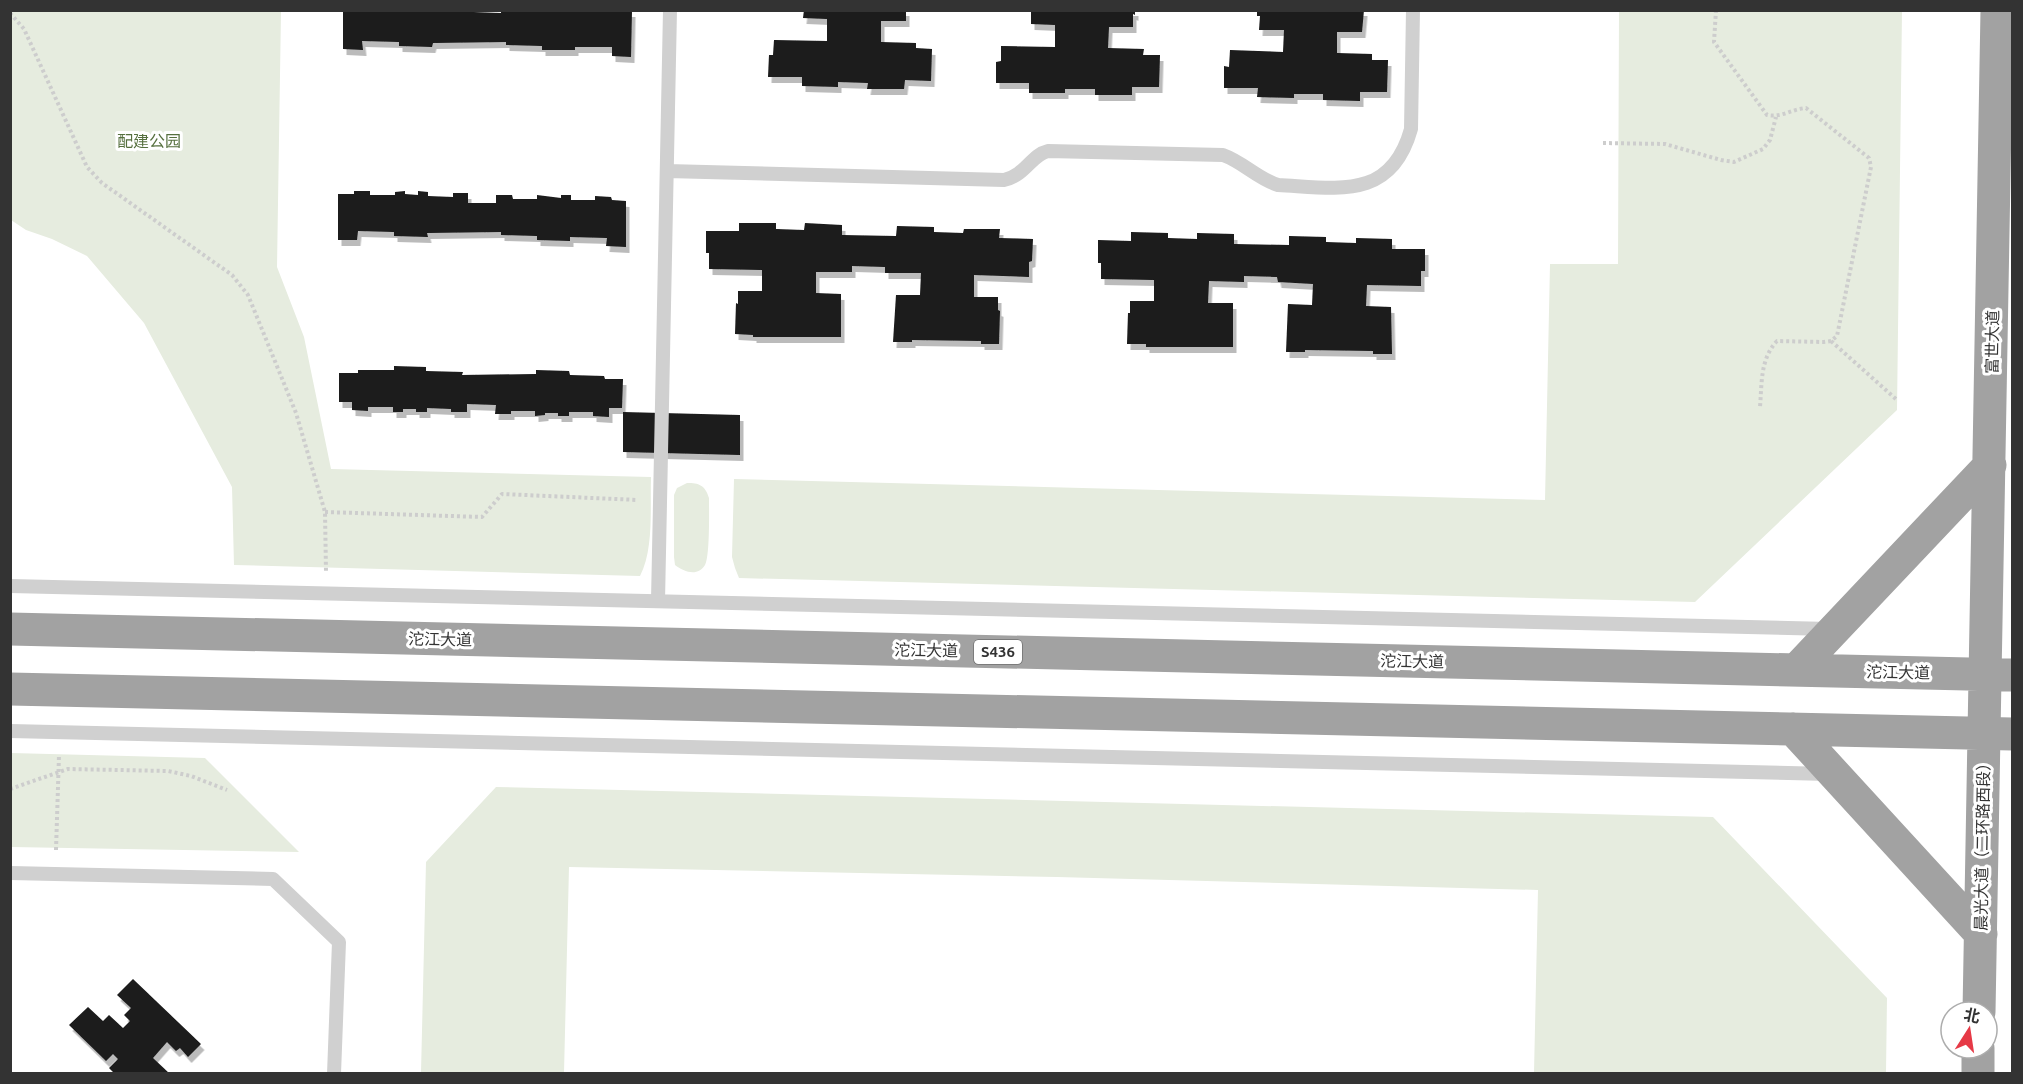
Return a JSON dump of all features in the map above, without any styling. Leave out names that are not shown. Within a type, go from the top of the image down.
[{"type":"highway","name":"富世大道","points":[[1997,10],[1990,465],[1999,675]]},
{"type":"highway","points":[[1796,670],[1990,465]]},
{"type":"highway","name":"沱江大道","points":[[10,629],[1999,675]]},
{"type":"highway","name":"晨光大道（二环路西段）","points":[[1979,1000],[1981,934],[1998,734],[1999,675]]},
{"type":"highway","points":[[10,689],[1998,734]]},
{"type":"highway","points":[[1793,729],[1981,934]]},
{"type":"lane","points":[[658,601],[670,10]]},
{"type":"lane","points":[[667,171],[1004,180],[1020,174],[1042,152],[1048,151],[1223,155],[1278,185],[1357,187],[1369,183],[1398,162],[1406,147],[1410,129],[1413,10]]},
{"type":"lane","points":[[10,586],[1835,629]]},
{"type":"lane","points":[[10,731],[1833,774]]},
{"type":"lane","points":[[10,873],[273,879],[339,942],[334,1074]]},
{"type":"path","points":[[1716,10],[1714,42],[1767,115],[1776,117],[1798,108],[1806,108],[1869,158],[1871,168],[1837,336],[1831,341]]},
{"type":"path","points":[[10,13],[24,29],[87,167],[102,183],[232,275],[248,295],[296,413],[325,512],[326,593]]},
{"type":"path","points":[[1603,143],[1665,144],[1734,162],[1764,149],[1770,140],[1776,117]]},
{"type":"path","points":[[1760,407],[1764,360],[1769,349],[1777,340],[1831,341],[1897,400]]},
{"type":"path","points":[[325,512],[482,517],[502,494],[660,501]]},
{"type":"path","points":[[56,874],[59,752]]},
{"type":"path","points":[[10,789],[68,769],[168,771],[191,776],[227,790]]},
{"type":"green space","name":"配建公园","points":[[10,11],[281,11],[277,267],[304,337],[331,469],[651,477],[649,541],[640,576],[234,565],[232,487],[144,323],[87,256],[52,239],[26,230],[11,220]]},
{"type":"green space","points":[[1619,11],[1902,11],[1897,410],[1695,602],[739,578],[732,557],[734,479],[1545,500],[1550,264],[1618,264]]},
{"type":"green space","points":[[687,483],[701,486],[706,490],[709,498],[707,560],[702,569],[695,572],[682,570],[675,565],[674,557],[674,495],[677,488]]},
{"type":"green space","points":[[11,753],[205,758],[299,852],[11,847]]},
{"type":"green space","points":[[496,787],[1713,817],[1887,998],[1886,1073],[1534,1073],[1538,890],[569,867],[564,1073],[421,1073],[426,862]]},
{"type":"building","points":[[343,10],[473,10],[473,12],[501,13],[501,10],[632,11],[631,57],[612,56],[612,47],[542,50],[542,46],[506,45],[506,42],[433,43],[432,47],[399,46],[399,42],[362,41],[363,50],[343,49]]},
{"type":"building","points":[[804,10],[906,10],[906,21],[881,21],[881,42],[916,43],[916,48],[932,49],[931,81],[905,80],[904,89],[867,89],[868,83],[838,82],[838,87],[802,86],[802,77],[768,77],[769,55],[773,55],[774,40],[827,41],[827,19],[803,18]]},
{"type":"building","points":[[1031,10],[1135,10],[1133,27],[1109,27],[1108,48],[1144,49],[1143,55],[1160,55],[1159,87],[1132,87],[1132,95],[1095,95],[1095,89],[1065,89],[1065,93],[1029,93],[1029,83],[996,83],[996,62],[1001,61],[1001,46],[1055,47],[1055,25],[1031,24]]},
{"type":"building","points":[[1257,10],[1364,10],[1362,32],[1337,32],[1337,53],[1372,54],[1372,60],[1388,60],[1387,92],[1360,92],[1360,101],[1323,100],[1323,94],[1294,94],[1294,98],[1257,97],[1258,88],[1224,88],[1224,66],[1229,67],[1230,50],[1283,52],[1284,30],[1259,30],[1260,16],[1257,16]]},
{"type":"building","points":[[354,191],[370,191],[370,195],[395,195],[395,192],[405,191],[405,194],[418,195],[418,191],[428,192],[428,196],[453,197],[453,193],[468,193],[468,203],[496,203],[496,195],[512,195],[513,199],[537,199],[537,195],[561,198],[561,195],[571,195],[571,200],[595,200],[595,196],[611,197],[612,200],[626,201],[626,247],[606,246],[607,238],[570,237],[570,241],[537,240],[537,236],[501,235],[501,232],[427,233],[428,237],[394,236],[394,232],[358,231],[357,240],[338,240],[338,194],[354,194]]},
{"type":"building","points":[[739,223],[776,223],[776,229],[804,230],[805,223],[842,225],[842,235],[896,236],[897,226],[934,227],[934,232],[963,233],[964,229],[1000,229],[999,238],[1033,239],[1032,261],[1029,262],[1029,277],[974,275],[974,297],[998,297],[999,344],[981,344],[981,341],[893,342],[896,295],[920,295],[921,273],[885,273],[885,267],[852,266],[852,272],[816,272],[816,293],[841,294],[841,337],[753,337],[753,335],[735,334],[736,303],[738,304],[738,291],[762,291],[762,270],[709,269],[709,253],[706,253],[706,231],[739,231]]},
{"type":"building","points":[[1131,232],[1168,233],[1168,238],[1197,239],[1197,233],[1234,234],[1234,244],[1289,245],[1289,236],[1326,237],[1326,242],[1356,243],[1356,238],[1392,239],[1392,249],[1425,249],[1425,271],[1421,271],[1421,286],[1367,285],[1366,306],[1391,307],[1392,354],[1373,354],[1373,351],[1286,352],[1288,304],[1312,305],[1313,284],[1278,282],[1277,277],[1244,276],[1244,282],[1209,281],[1208,303],[1233,303],[1233,347],[1146,347],[1146,344],[1127,344],[1128,313],[1130,313],[1130,301],[1154,301],[1154,280],[1101,279],[1101,263],[1098,263],[1098,240],[1131,241]]},
{"type":"building","points":[[394,366],[426,367],[426,371],[463,372],[462,375],[536,374],[536,370],[569,371],[570,375],[623,379],[622,408],[609,408],[609,417],[593,416],[593,412],[569,412],[569,416],[545,413],[545,415],[535,416],[535,411],[495,414],[496,405],[467,404],[467,412],[427,408],[427,412],[403,409],[403,412],[393,412],[393,407],[368,407],[368,411],[352,410],[352,402],[339,402],[339,373],[358,373],[358,370],[394,370]]},
{"type":"building","points":[[623,412],[740,415],[740,455],[623,452]]},
{"type":"building","points":[[133,979],[201,1044],[188,1057],[180,1048],[176,1051],[167,1042],[153,1058],[170,1074],[115,1074],[109,1068],[118,1059],[113,1054],[106,1061],[69,1025],[88,1007],[103,1021],[109,1015],[123,1028],[130,1021],[124,1015],[131,1008],[117,995]]}]
